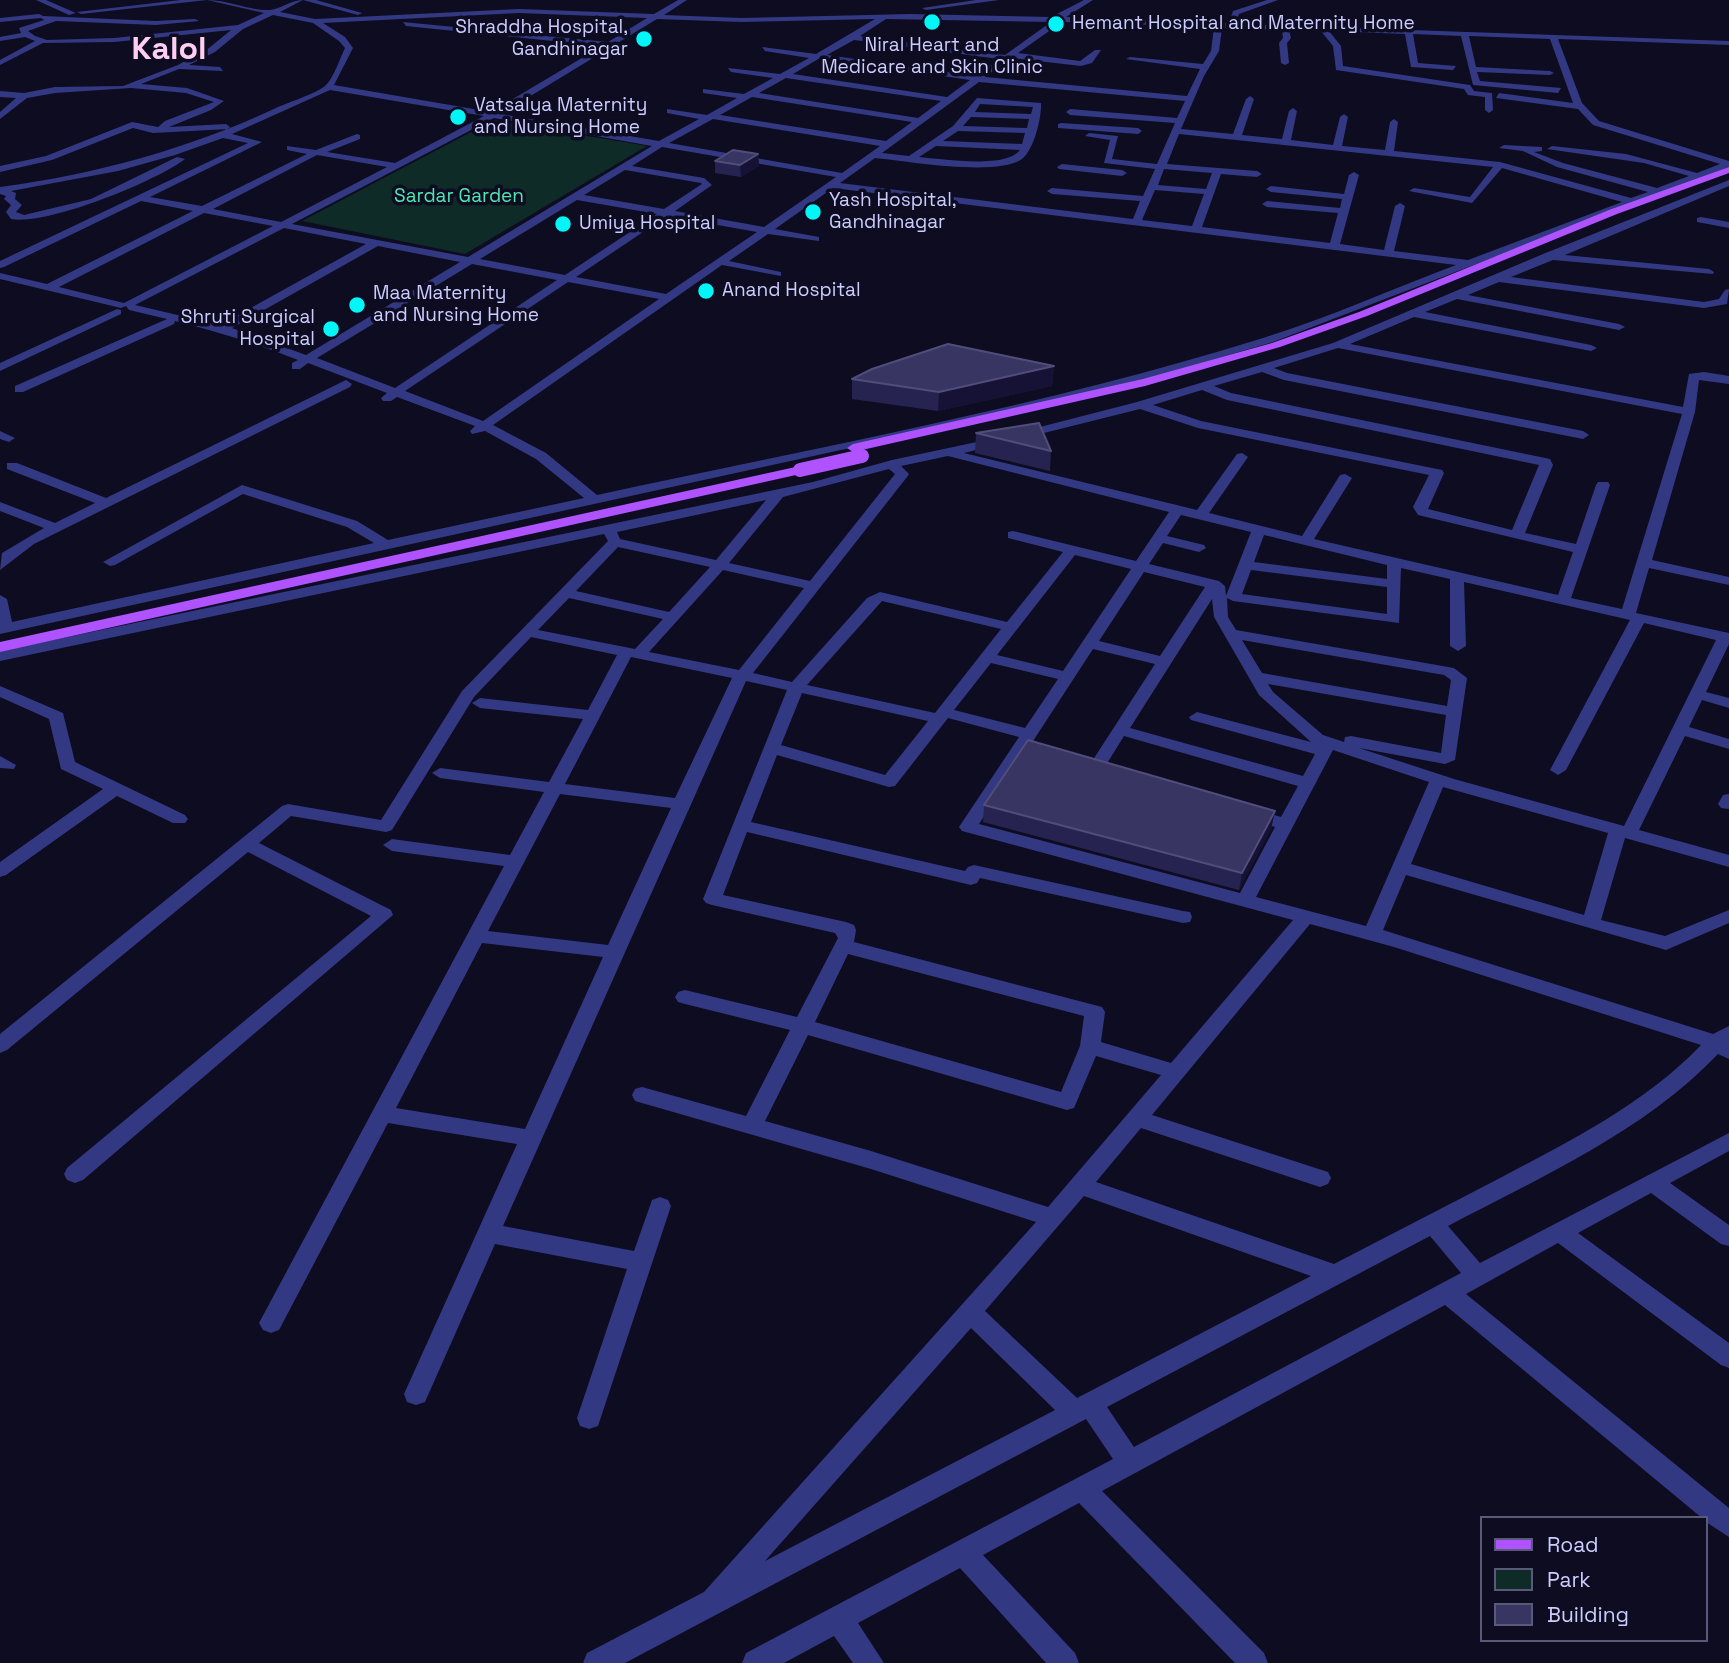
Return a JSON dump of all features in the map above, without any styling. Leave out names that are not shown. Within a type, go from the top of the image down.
[{"type":"main road","points":[[0,647],[858,452],[1145,382],[1276,345],[1363,314],[1613,212],[1729,170]]},
{"type":"main road","points":[[858,452],[1162,388],[1304,347],[1381,319],[1502,267],[1729,181]]},
{"type":"main road","points":[[2,631],[797,466]]},
{"type":"street","points":[[40,0],[72,13]]},
{"type":"street","points":[[0,20],[203,0]]},
{"type":"street","points":[[211,0],[315,21],[554,8],[653,16],[760,20],[886,16],[995,0]]},
{"type":"street","points":[[128,86],[178,67],[212,50],[240,27],[299,0]]},
{"type":"street","points":[[307,0],[373,17],[464,31],[608,44]]},
{"type":"street","points":[[0,364],[122,308],[397,166],[493,114],[677,0]]},
{"type":"street","points":[[653,16],[683,0]]},
{"type":"street","points":[[481,429],[844,176],[1089,0]]},
{"type":"street","points":[[1233,23],[1236,13],[1275,0]]},
{"type":"street","points":[[28,17],[156,23],[204,21],[272,12]]},
{"type":"street","points":[[653,16],[742,18],[912,12],[1409,32],[1729,41]]},
{"type":"street","points":[[301,363],[573,196],[886,16]]},
{"type":"street","points":[[54,19],[22,30],[32,38],[42,41],[114,40],[240,27]]},
{"type":"street","points":[[1060,19],[1729,41]]},
{"type":"street","points":[[315,21],[342,39],[349,48],[328,87]]},
{"type":"street","points":[[1136,223],[1189,99],[1215,51],[1219,25]]},
{"type":"street","points":[[1285,27],[1285,63]]},
{"type":"street","points":[[1322,28],[1337,46],[1339,68],[1464,87],[1469,88],[1471,93],[1581,107]]},
{"type":"street","points":[[1409,32],[1414,65],[1453,68]]},
{"type":"street","points":[[1464,33],[1477,83],[1558,90]]},
{"type":"street","points":[[0,41],[27,34]]},
{"type":"street","points":[[1553,36],[1581,107],[1594,127],[1729,164]]},
{"type":"street","points":[[853,37],[1081,64],[1089,61],[1098,52]]},
{"type":"street","points":[[0,41],[12,45],[10,47]]},
{"type":"street","points":[[0,63],[42,41]]},
{"type":"street","points":[[765,49],[978,79],[1189,99]]},
{"type":"street","points":[[1138,51],[1174,55],[1205,67]]},
{"type":"street","points":[[1163,72],[1174,55]]},
{"type":"street","points":[[1130,59],[1205,67]]},
{"type":"street","points":[[178,67],[220,69]]},
{"type":"street","points":[[1128,69],[1163,72],[1205,67]]},
{"type":"street","points":[[731,70],[949,100]]},
{"type":"street","points":[[1473,72],[1550,73]]},
{"type":"street","points":[[1473,72],[1538,79]]},
{"type":"street","points":[[0,94],[24,96],[55,90],[128,86],[187,91],[220,102],[216,106],[183,116],[157,130]]},
{"type":"street","points":[[0,190],[138,162],[194,146],[328,87],[844,176]]},
{"type":"street","points":[[706,90],[920,121]]},
{"type":"street","points":[[1489,95],[1489,110]]},
{"type":"street","points":[[0,116],[24,96]]},
{"type":"street","points":[[1076,99],[1128,103],[1123,116]]},
{"type":"street","points":[[1237,137],[1250,99]]},
{"type":"street","points":[[873,155],[971,164],[1014,160],[1022,155],[1037,104],[985,101],[973,104],[969,114],[956,128],[912,158]]},
{"type":"street","points":[[670,111],[886,144]]},
{"type":"street","points":[[1069,111],[1123,116],[1237,137],[1500,165],[1632,201]]},
{"type":"street","points":[[1286,141],[1293,111]]},
{"type":"street","points":[[969,114],[1033,117]]},
{"type":"street","points":[[1337,146],[1344,117]]},
{"type":"street","points":[[1389,152],[1394,122]]},
{"type":"street","points":[[0,169],[49,158],[132,125],[157,130],[238,128]]},
{"type":"street","points":[[1061,126],[1116,134]]},
{"type":"street","points":[[956,128],[1030,131]]},
{"type":"street","points":[[1089,136],[1138,131]]},
{"type":"street","points":[[1116,134],[1107,161],[1159,170]]},
{"type":"street","points":[[0,265],[257,142],[222,135]]},
{"type":"street","points":[[50,287],[315,153],[357,137]]},
{"type":"street","points":[[1552,149],[1556,145],[1584,142]]},
{"type":"street","points":[[935,143],[1024,147]]},
{"type":"street","points":[[0,190],[13,195],[9,199],[17,203],[11,212],[15,217],[35,216],[104,196],[186,156],[194,146]]},
{"type":"street","points":[[290,148],[397,166]]},
{"type":"street","points":[[1504,148],[1589,152],[1654,164],[1697,176]]},
{"type":"street","points":[[1527,152],[1549,162],[1656,191]]},
{"type":"street","points":[[1575,154],[1633,170],[1617,180]]},
{"type":"street","points":[[0,599],[2,631],[818,451],[1136,377],[1269,340],[1729,164]]},
{"type":"street","points":[[1414,191],[1472,200],[1500,165]]},
{"type":"street","points":[[389,397],[707,183],[622,167]]},
{"type":"street","points":[[1062,167],[1218,170],[1257,174]]},
{"type":"street","points":[[1196,230],[1218,170]]},
{"type":"street","points":[[1334,246],[1354,175]]},
{"type":"street","points":[[0,656],[611,535],[1140,405],[1337,345],[1729,181]]},
{"type":"street","points":[[1082,184],[1150,192]]},
{"type":"street","points":[[831,185],[1471,263]]},
{"type":"street","points":[[29,186],[46,197]]},
{"type":"street","points":[[1271,189],[1348,197]]},
{"type":"street","points":[[1052,191],[1210,192]]},
{"type":"street","points":[[573,196],[814,239]]},
{"type":"street","points":[[141,198],[669,298]]},
{"type":"street","points":[[1267,204],[1344,211]]},
{"type":"street","points":[[1388,253],[1400,206]]},
{"type":"street","points":[[1701,220],[1729,225]]},
{"type":"street","points":[[0,276],[50,287],[170,322],[218,331],[377,242]]},
{"type":"street","points":[[1547,256],[1595,277],[1655,283],[1709,272]]},
{"type":"street","points":[[720,262],[777,274]]},
{"type":"street","points":[[1495,278],[1595,277],[1655,283],[1715,305],[1723,302],[1729,292]]},
{"type":"street","points":[[0,282],[218,331],[389,397],[481,429],[541,456],[595,500]]},
{"type":"street","points":[[1457,296],[1619,327]]},
{"type":"street","points":[[1415,314],[1591,348]]},
{"type":"street","points":[[19,389],[170,322]]},
{"type":"street","points":[[1337,345],[1689,412]]},
{"type":"street","points":[[301,363],[346,384],[389,397]]},
{"type":"street","points":[[1263,368],[1284,376],[1583,435]]},
{"type":"street","points":[[1558,770],[1634,616],[1644,563],[1689,412],[1693,377],[1729,380]]},
{"type":"street","points":[[1,563],[29,541],[346,384]]},
{"type":"street","points":[[1205,387],[1227,396],[1443,459]]},
{"type":"street","points":[[1140,405],[1198,424],[1443,459],[1545,462],[1517,535]]},
{"type":"street","points":[[481,429],[582,503]]},
{"type":"street","points":[[818,451],[844,478]]},
{"type":"street","points":[[948,453],[1394,563],[1727,638],[1623,831],[1591,923]]},
{"type":"street","points":[[1201,515],[1242,457]]},
{"type":"street","points":[[1443,459],[1420,507],[1423,512],[1580,549]]},
{"type":"street","points":[[416,1395],[734,686],[902,474],[892,464]]},
{"type":"street","points":[[12,467],[107,503]]},
{"type":"street","points":[[1306,541],[1345,478]]},
{"type":"street","points":[[1563,600],[1603,485]]},
{"type":"street","points":[[110,562],[242,489],[352,524],[386,545]]},
{"type":"street","points":[[271,1323],[594,715],[632,654],[673,617],[778,494]]},
{"type":"street","points":[[0,506],[56,528]]},
{"type":"street","points":[[1178,509],[968,827],[1372,934],[1724,1042]]},
{"type":"street","points":[[1259,530],[1233,597],[1394,620],[1394,563]]},
{"type":"street","points":[[611,535],[720,565],[814,586]]},
{"type":"street","points":[[0,1045],[288,810],[386,826],[468,694],[565,593],[611,535]]},
{"type":"street","points":[[1013,535],[1218,586],[1221,617],[1267,695],[1327,747]]},
{"type":"street","points":[[1159,538],[1199,548]]},
{"type":"street","points":[[772,748],[889,782],[1072,549]]},
{"type":"street","points":[[1644,563],[1729,581]]},
{"type":"street","points":[[1244,565],[1394,584]]},
{"type":"street","points":[[1457,577],[1458,646]]},
{"type":"street","points":[[1117,775],[1089,767],[1120,730],[1214,584]]},
{"type":"street","points":[[565,593],[673,617]]},
{"type":"street","points":[[752,1126],[847,938],[846,930],[839,927],[712,899],[796,687],[872,601],[880,596],[1011,627]]},
{"type":"street","points":[[527,632],[941,716],[1025,740],[1042,753]]},
{"type":"street","points":[[1231,634],[1449,671],[1459,678],[1449,756],[1445,759],[1308,731]]},
{"type":"street","points":[[1089,643],[1164,662]]},
{"type":"street","points":[[987,657],[1067,677]]},
{"type":"street","points":[[1256,677],[1454,712]]},
{"type":"street","points":[[0,691],[57,716],[67,765],[179,819]]},
{"type":"street","points":[[1697,694],[1729,703]]},
{"type":"street","points":[[480,703],[594,715]]},
{"type":"street","points":[[1197,717],[1327,747],[1729,861]]},
{"type":"street","points":[[1680,729],[1729,744]]},
{"type":"street","points":[[1120,730],[1307,783]]},
{"type":"street","points":[[1245,900],[1327,747]]},
{"type":"street","points":[[440,773],[681,804]]},
{"type":"street","points":[[1372,934],[1438,780]]},
{"type":"street","points":[[0,871],[116,788]]},
{"type":"street","points":[[1234,809],[1286,824]]},
{"type":"street","points":[[740,825],[971,879],[974,872],[1184,917]]},
{"type":"street","points":[[75,1174],[384,915],[246,844]]},
{"type":"street","points":[[393,845],[516,862]]},
{"type":"street","points":[[1400,867],[1666,943],[1729,915]]},
{"type":"street","points":[[709,1604],[1053,1218],[1306,917]]},
{"type":"street","points":[[477,936],[614,952]]},
{"type":"street","points":[[685,997],[803,1026],[1067,1101],[1090,1046],[1095,1012],[843,946]]},
{"type":"street","points":[[597,1663],[1565,1154],[1647,1103],[1724,1042]]},
{"type":"street","points":[[1090,1046],[1175,1072]]},
{"type":"street","points":[[642,1095],[1053,1218]]},
{"type":"street","points":[[382,1114],[531,1138]]},
{"type":"street","points":[[1137,1118],[1320,1178]]},
{"type":"street","points":[[756,1663],[1729,1141]]},
{"type":"street","points":[[1653,1183],[1729,1237]]},
{"type":"street","points":[[1080,1186],[1336,1275]]},
{"type":"street","points":[[589,1418],[660,1206]]},
{"type":"street","points":[[1433,1224],[1477,1276]]},
{"type":"street","points":[[1560,1231],[1729,1357]]},
{"type":"street","points":[[489,1233],[641,1262]]},
{"type":"street","points":[[1447,1292],[1729,1524]]},
{"type":"street","points":[[970,1312],[1082,1408],[1130,1463]]},
{"type":"street","points":[[1082,1489],[1254,1663]]},
{"type":"street","points":[[963,1552],[1065,1663]]},
{"type":"street","points":[[838,1618],[870,1663]]},
{"type":"green space","name":"Sardar Garden","points":[[494,120],[647,146],[465,254],[302,221]]},
{"type":"building","points":[[733,150],[758,154],[740,165],[715,161]]},
{"type":"building","points":[[948,344],[1054,366],[939,392],[852,379],[872,369]]},
{"type":"building","points":[[1039,423],[1051,451],[976,433]]},
{"type":"building","points":[[1028,740],[1275,811],[1242,873],[984,805]]},
{"type":"place","name":"Niral Heart and Medicare and Skin Clinic","points":[[932,22]]},
{"type":"place","name":"Hemant Hospital and Maternity Home","points":[[1056,24]]},
{"type":"place","name":"Shraddha Hospital, Gandhinagar","points":[[644,39]]},
{"type":"place","name":"Vatsalya Maternity and Nursing Home","points":[[458,117]]},
{"type":"place","name":"Yash Hospital, Gandhinagar","points":[[813,212]]},
{"type":"place","name":"Umiya Hospital","points":[[563,224]]},
{"type":"place","name":"Anand Hospital","points":[[706,291]]},
{"type":"place","name":"Maa Maternity and Nursing Home","points":[[357,305]]},
{"type":"place","name":"Shruti Surgical Hospital","points":[[331,329]]},
{"type":"district","name":"Kalol","points":[[169,50]]}]
